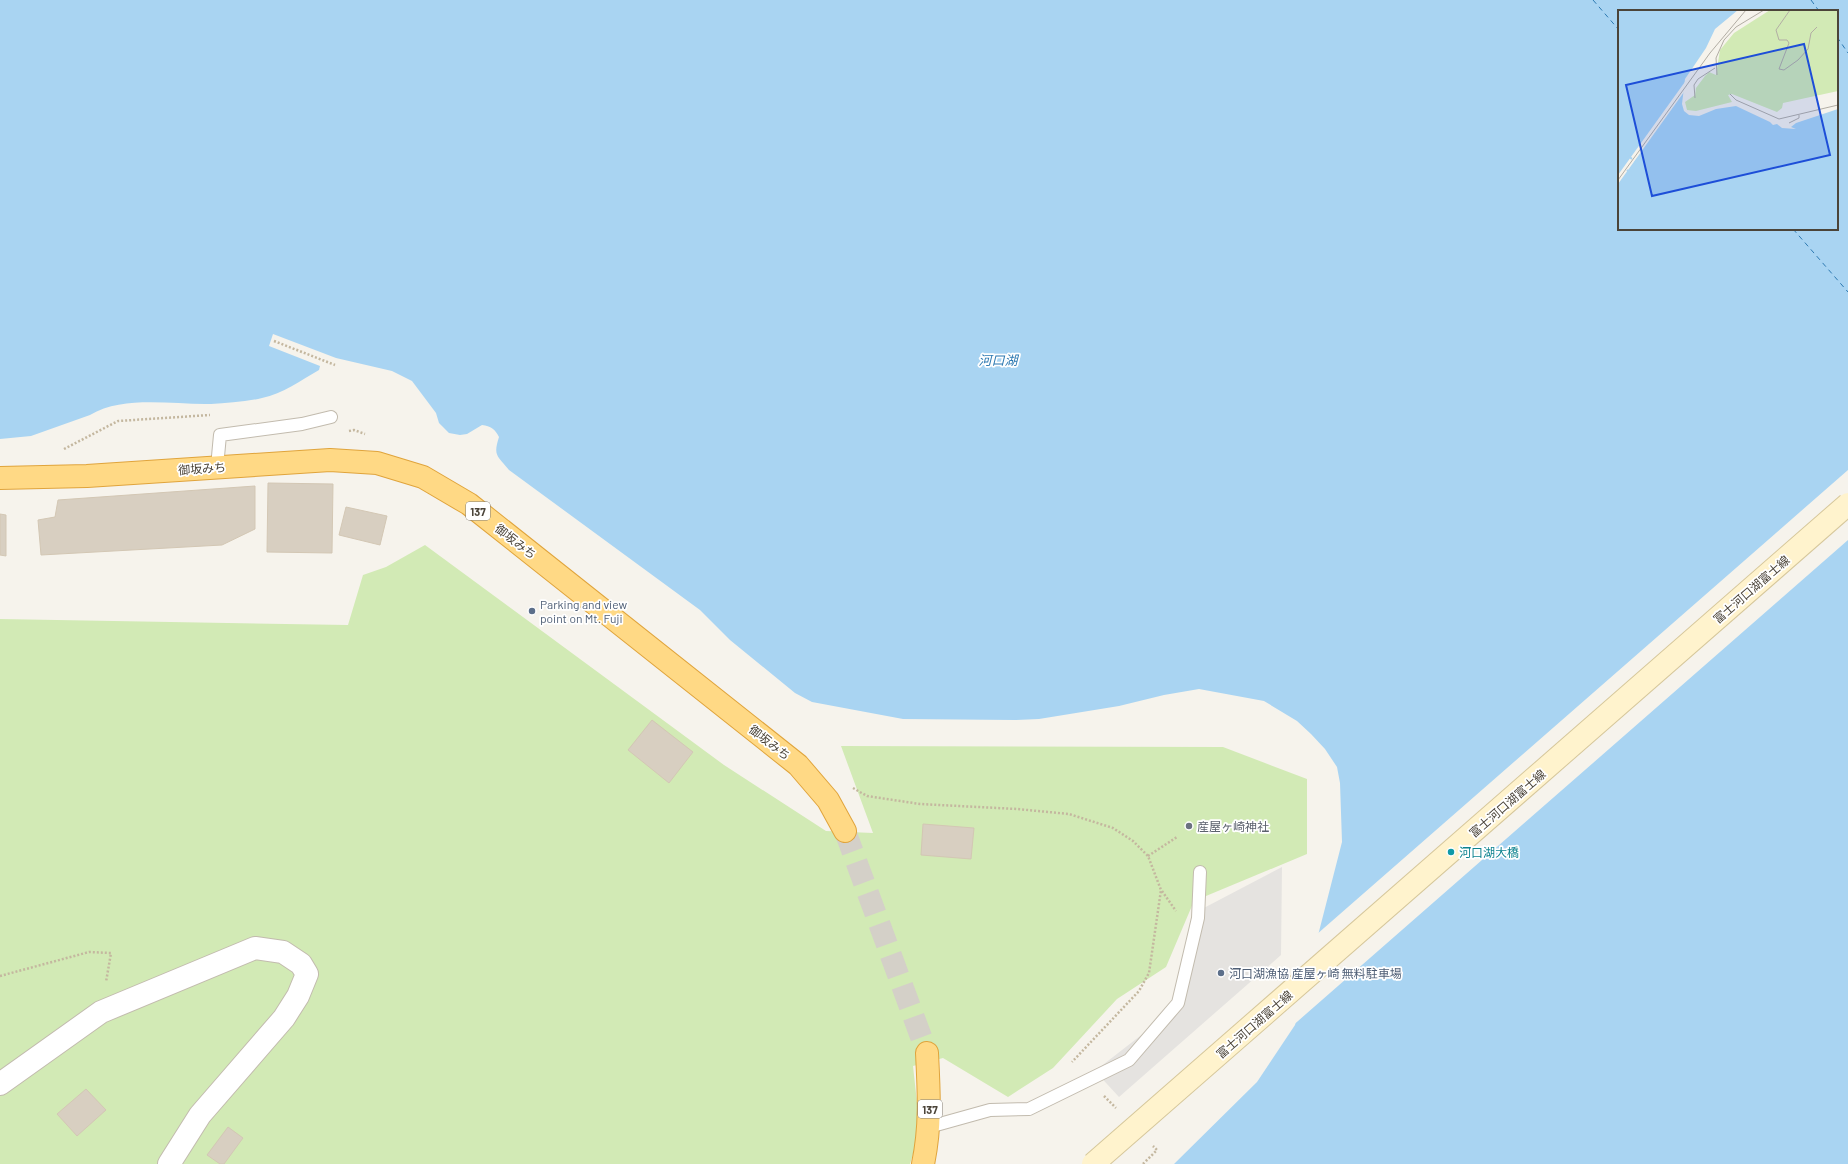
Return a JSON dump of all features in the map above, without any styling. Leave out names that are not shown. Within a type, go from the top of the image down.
[{"type":"highway","name":"御坂みち","points":[[0,478],[87,476],[330,460],[377,463],[423,477],[469,504],[798,765],[828,800],[846,831]]},
{"type":"highway","name":"137","points":[[923,1164],[929,1127],[930,1105],[927,1053]]},
{"type":"main road","name":"富士河口湖富士線","points":[[1093,1164],[1848,504]]},
{"type":"street","points":[[0,1084],[101,1012],[255,948],[283,952],[302,964],[308,974],[298,996],[284,1018],[200,1115],[169,1164]]},
{"type":"lane","points":[[217,467],[220,435],[302,424],[331,417]]},
{"type":"lane","points":[[929,1127],[990,1110],[1028,1109],[1129,1060],[1178,1003],[1198,918],[1200,872]]},
{"type":"path","points":[[274,341],[335,365]]},
{"type":"path","points":[[63,450],[118,421],[217,415]]},
{"type":"path","points":[[347,431],[354,430],[369,435]]},
{"type":"path","points":[[847,784],[867,796],[920,804],[1017,809],[1069,814],[1113,828],[1133,841],[1148,856],[1161,890],[1148,973],[1139,991],[1066,1067]]},
{"type":"path","points":[[1148,856],[1177,837]]},
{"type":"path","points":[[0,976],[89,952],[112,953],[101,1012]]},
{"type":"path","points":[[1072,1062],[1120,1112]]},
{"type":"path","points":[[1143,1164],[1157,1150],[1152,1145]]},
{"type":"green space","points":[[425,545],[724,765],[826,831],[873,833],[841,746],[1223,747],[1307,779],[1307,854],[1194,901],[1166,967],[1117,999],[1053,1068],[1008,1097],[943,1058],[913,1066],[920,1130],[910,1164],[0,1164],[0,619],[348,625],[363,575],[386,567]]},
{"type":"shaded area","name":"河口湖漁協 産屋ヶ崎 無料駐車場","points":[[1282,867],[1281,955],[1119,1097],[1095,1071],[1158,1022],[1178,992],[1200,910]]},
{"type":"water","name":"河口湖","points":[[0,0],[1848,0],[1848,1164],[1174,1164],[1257,1082],[1295,1025],[1342,842],[1340,783],[1337,767],[1325,749],[1297,721],[1264,701],[1199,689],[1164,695],[1119,706],[1039,719],[1015,720],[903,719],[812,702],[795,693],[730,640],[700,610],[509,470],[497,455],[496,448],[499,437],[492,428],[482,425],[467,434],[460,435],[449,433],[439,423],[436,413],[412,381],[392,371],[336,358],[273,334],[269,346],[320,366],[319,370],[285,390],[270,396],[236,402],[211,404],[149,402],[118,405],[103,409],[31,436],[0,439]]},
{"type":"pier","name":"河口湖大橋","points":[[1848,470],[1848,540],[1290,1028],[1293,1024],[1316,935]]},
{"type":"building","points":[[268,483],[333,484],[332,553],[267,552]]},
{"type":"building","points":[[255,486],[255,529],[222,545],[41,555],[38,520],[55,517],[58,500]]},
{"type":"building","points":[[346,507],[387,516],[380,545],[339,535]]},
{"type":"building","points":[[0,514],[6,515],[6,556],[0,555]]},
{"type":"building","points":[[652,720],[693,752],[669,783],[628,750]]},
{"type":"building","points":[[923,824],[974,828],[971,859],[921,855]]},
{"type":"building","points":[[86,1089],[106,1110],[77,1136],[57,1114]]},
{"type":"building","points":[[228,1127],[243,1138],[224,1164],[220,1164],[207,1155]]},
{"type":"ferry route","points":[[1593,0],[1618,29]]},
{"type":"ferry route","points":[[1811,0],[1818,10]]},
{"type":"ferry route","points":[[1838,38],[1848,53]]},
{"type":"ferry route","points":[[1794,230],[1848,292]]},
{"type":"tunnel","points":[[845,831],[927,1053]]},
{"type":"place","name":"Parking and view point on Mt. Fuji","points":[[532,611]]},
{"type":"place","name":"産屋ヶ崎神社","points":[[1189,826]]},
{"type":"place","name":"河口湖大橋","points":[[1451,852]]},
{"type":"place","name":"河口湖漁協 産屋ヶ崎 無料駐車場","points":[[1221,973]]}]
